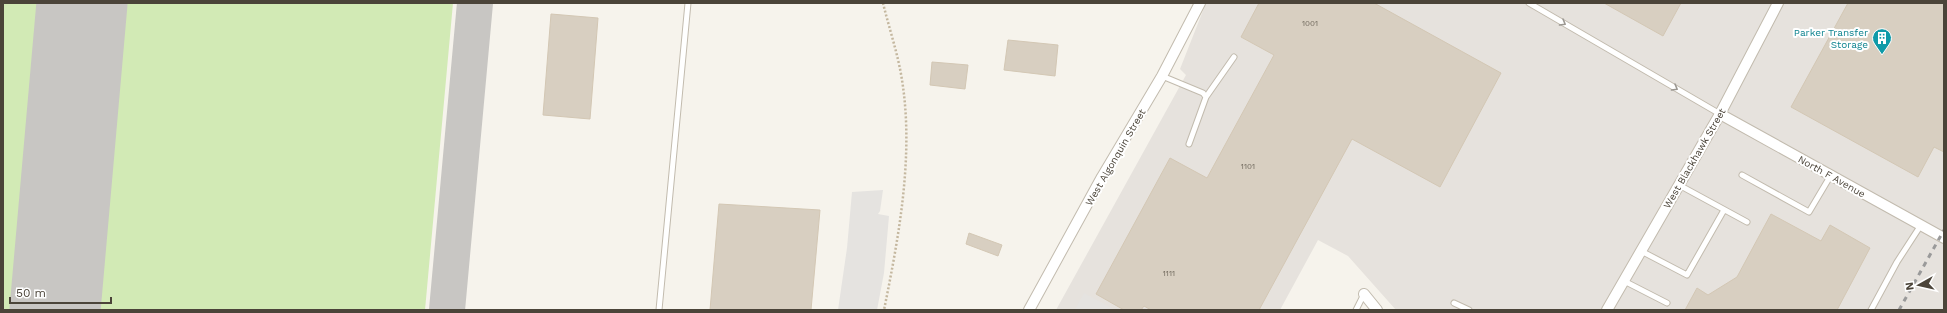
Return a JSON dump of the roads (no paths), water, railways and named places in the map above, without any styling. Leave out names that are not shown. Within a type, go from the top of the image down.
[{"type":"street","name":"West Algonquin Street","points":[[1029,310],[1102,177],[1162,76],[1200,3]]},
{"type":"street","name":"West Blackhawk Street","points":[[1607,310],[1720,114],[1778,3]]},
{"type":"street","name":"North F Avenue","points":[[1720,114],[1944,238]]},
{"type":"street","points":[[1364,294],[1377,310]]},
{"type":"lane","points":[[659,310],[688,3]]},
{"type":"lane","points":[[1530,3],[1720,114]]},
{"type":"lane","points":[[1189,144],[1206,98],[1234,57]]},
{"type":"lane","points":[[1162,76],[1203,94],[1206,98]]},
{"type":"lane","points":[[1742,175],[1809,212],[1831,175]]},
{"type":"lane","points":[[1680,185],[1747,222]]},
{"type":"lane","points":[[1641,251],[1688,275],[1724,210]]},
{"type":"lane","points":[[1871,310],[1897,262],[1921,225]]},
{"type":"lane","points":[[1624,280],[1667,303]]},
{"type":"lane","points":[[1356,310],[1364,294]]},
{"type":"lane","points":[[1454,303],[1469,310]]},
{"type":"railway","points":[[1899,310],[1944,230]]},
{"type":"place","name":"Parker Transfer Storage","points":[[1882,55]]}]
